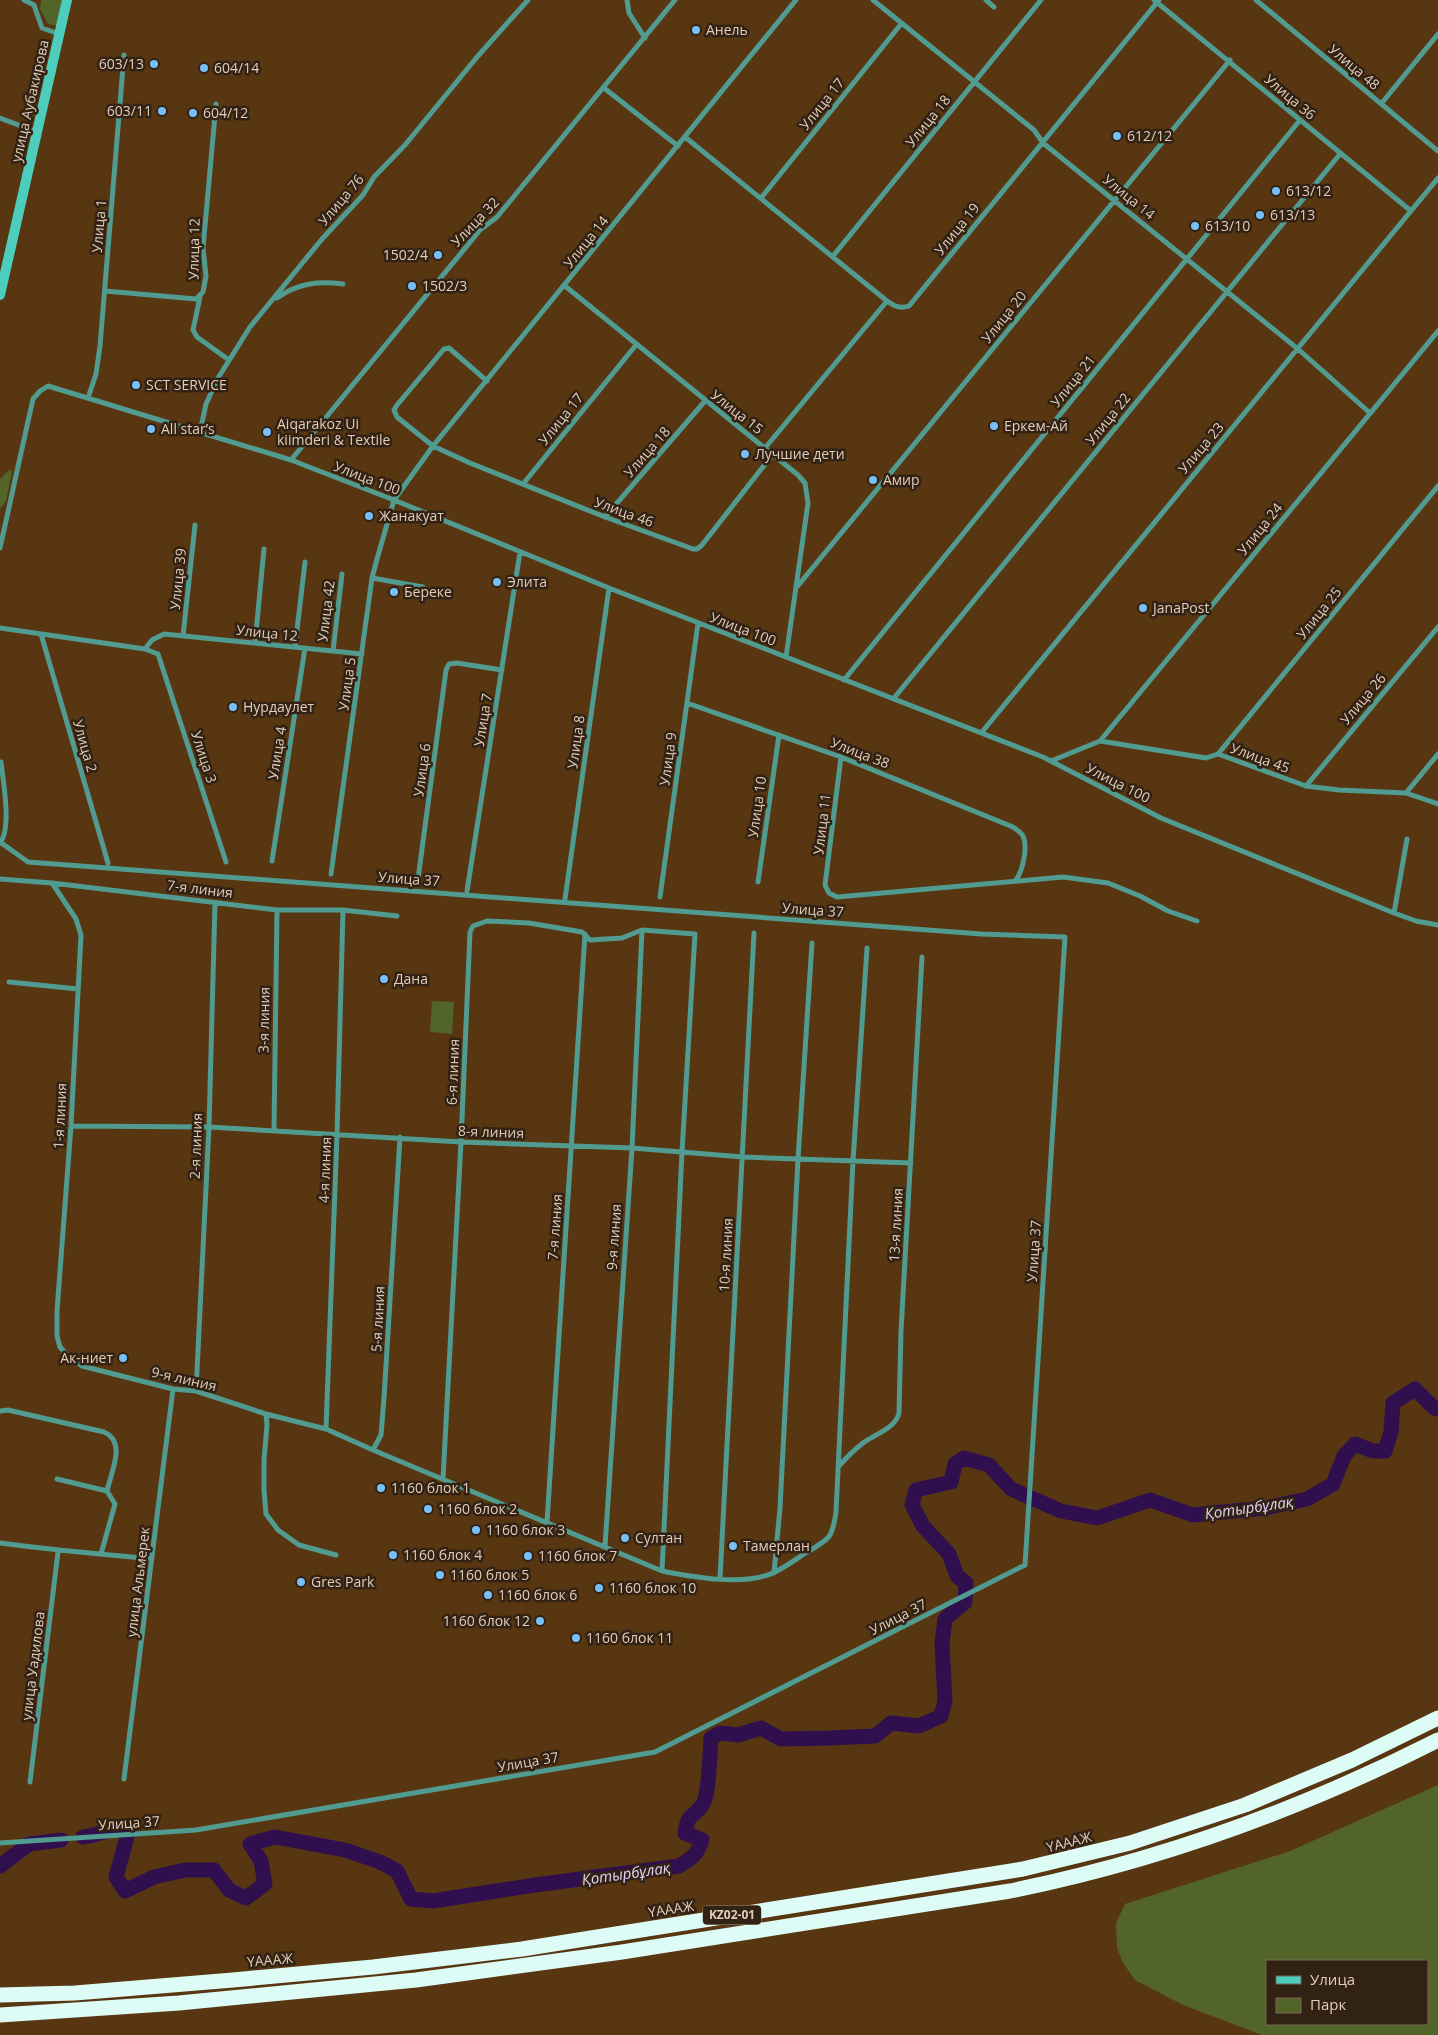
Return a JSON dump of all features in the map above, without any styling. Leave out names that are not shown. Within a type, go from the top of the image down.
[{"type":"highway","name":"ҮАААЖ","points":[[0,1995],[75,1992],[215,1981],[373,1967],[513,1950],[1023,1869],[1130,1843],[1245,1805],[1338,1767],[1438,1718]]},
{"type":"highway","name":"KZ02-01","points":[[0,2015],[179,2003],[416,1980],[622,1952],[1010,1891],[1054,1882],[1139,1860],[1263,1818],[1344,1786],[1438,1740]]},
{"type":"main road","name":"улица Аубакирова","points":[[0,295],[60,34],[66,0]]},
{"type":"street","points":[[24,0],[34,5],[42,28],[60,34]]},
{"type":"street","name":"Улица 76","points":[[200,432],[206,404],[218,378],[250,327],[322,240],[363,195],[374,177],[405,145],[477,57],[528,0]]},
{"type":"street","points":[[627,0],[629,13],[645,38]]},
{"type":"street","name":"Улица 32","points":[[291,460],[474,237],[484,226],[497,217],[675,0]]},
{"type":"street","name":"Улица 14","points":[[394,500],[433,446],[796,0]]},
{"type":"street","name":"Улица 14","points":[[873,0],[1034,130],[1042,143],[1298,349],[1370,413]]},
{"type":"street","points":[[986,0],[994,7]]},
{"type":"street","name":"Улица 18","points":[[833,256],[1040,0]]},
{"type":"street","name":"Улица 48","points":[[1256,0],[1438,151]]},
{"type":"street","name":"Улица 36","points":[[1157,1],[1411,211]]},
{"type":"street","name":"Улица 19","points":[[887,301],[897,307],[909,306],[1157,1]]},
{"type":"street","name":"Улица 17","points":[[761,198],[901,24]]},
{"type":"street","points":[[1381,104],[1438,34]]},
{"type":"street","name":"Улица 1","points":[[88,398],[96,374],[105,291],[124,55]]},
{"type":"street","name":"Улица 20","points":[[796,588],[1230,60]]},
{"type":"street","points":[[604,88],[678,146]]},
{"type":"street","name":"Улица 12","points":[[105,291],[192,299],[200,297],[203,292],[206,276],[203,248],[216,104]]},
{"type":"street","points":[[0,117],[38,132]]},
{"type":"street","name":"Улица 21","points":[[844,680],[1300,120]]},
{"type":"street","points":[[685,136],[887,301],[765,448]]},
{"type":"street","name":"Улица 22","points":[[894,698],[1340,154]]},
{"type":"street","name":"Улица 23","points":[[982,732],[1438,178]]},
{"type":"street","points":[[270,302],[289,289],[311,282],[343,284]]},
{"type":"street","name":"Улица 15","points":[[565,286],[773,454],[805,483],[808,492],[786,658]]},
{"type":"street","points":[[200,297],[193,330],[197,337],[229,360]]},
{"type":"street","name":"Улица 24","points":[[1100,741],[1438,331]]},
{"type":"street","name":"Улица 17","points":[[523,484],[636,345]]},
{"type":"street","name":"Улица 46","points":[[487,381],[449,348],[444,349],[394,410],[397,417],[433,446],[470,463],[605,517],[697,549],[773,454]]},
{"type":"street","name":"Улица 100","points":[[3,523],[33,399],[48,386],[291,460],[786,658],[982,732],[1051,761],[1161,818],[1394,913],[1416,921],[1438,925]]},
{"type":"street","name":"Улица 18","points":[[605,517],[705,401]]},
{"type":"street","name":"Улица 25","points":[[1218,754],[1438,486]]},
{"type":"street","name":"Улица 5","points":[[331,874],[372,578],[394,500]]},
{"type":"street","points":[[0,548],[3,523]]},
{"type":"street","name":"Улица 39","points":[[184,636],[196,525]]},
{"type":"street","points":[[254,643],[264,549]]},
{"type":"street","name":"Улица 7","points":[[467,891],[520,552]]},
{"type":"street","points":[[295,648],[304,562]]},
{"type":"street","name":"Улица 42","points":[[333,651],[342,574]]},
{"type":"street","points":[[372,578],[423,587]]},
{"type":"street","name":"Улица 8","points":[[565,899],[609,588]]},
{"type":"street","name":"Улица 9","points":[[660,898],[698,623]]},
{"type":"street","name":"Улица 26","points":[[1306,786],[1438,627]]},
{"type":"street","points":[[0,628],[145,649]]},
{"type":"street","name":"Улица 2","points":[[41,634],[108,863]]},
{"type":"street","name":"Улица 12","points":[[145,649],[152,640],[160,635],[362,654]]},
{"type":"street","name":"Улица 4","points":[[272,861],[305,648]]},
{"type":"street","name":"Улица 3","points":[[145,649],[155,651],[161,658],[226,862]]},
{"type":"street","name":"Улица 6","points":[[418,879],[446,670],[449,664],[457,663],[502,670]]},
{"type":"street","name":"Улица 38","points":[[687,703],[841,757],[1013,828],[1021,833],[1025,845],[1020,871],[1016,880]]},
{"type":"street","name":"Улица 10","points":[[758,882],[779,736]]},
{"type":"street","points":[[1051,761],[1100,741]]},
{"type":"street","name":"Улица 45","points":[[1100,741],[1206,758],[1218,754],[1306,786],[1339,790],[1406,793],[1438,804]]},
{"type":"street","points":[[1406,793],[1438,754]]},
{"type":"street","name":"Улица 11","points":[[829,893],[826,886],[841,757]]},
{"type":"street","points":[[0,843],[3,839],[6,824],[1,762]]},
{"type":"street","points":[[1394,913],[1407,839]]},
{"type":"street","name":"Улица 37","points":[[0,843],[28,862],[981,934],[1065,937],[1025,1565],[655,1752],[196,1830],[0,1843]]},
{"type":"street","name":"Улица 37","points":[[829,893],[837,897],[1063,877],[1108,883],[1140,896],[1168,911],[1197,922]]},
{"type":"street","name":"7-я линия","points":[[0,879],[52,883],[277,910],[342,910],[397,916]]},
{"type":"street","name":"1-я линия","points":[[52,883],[76,919],[81,935],[57,1336],[60,1347],[68,1356]]},
{"type":"street","name":"2-я линия","points":[[196,1391],[209,1126],[215,903]]},
{"type":"street","name":"3-я линия","points":[[274,1130],[277,910]]},
{"type":"street","name":"4-я линия","points":[[326,1429],[338,1135],[342,910]]},
{"type":"street","name":"6-я линия","points":[[443,1479],[462,1142],[470,932],[472,926],[487,921],[529,924],[582,932],[590,940],[622,938],[642,930],[695,934],[682,1152]]},
{"type":"street","name":"9-я линия","points":[[605,1546],[632,1148],[642,930]]},
{"type":"street","name":"10-я линия","points":[[720,1578],[754,933]]},
{"type":"street","name":"7-я линия","points":[[547,1522],[585,934]]},
{"type":"street","points":[[774,1573],[780,1508],[798,1159],[812,943]]},
{"type":"street","points":[[326,1429],[662,1571],[687,1576],[746,1580],[774,1573],[830,1538],[835,1520],[839,1466],[853,1160],[867,948]]},
{"type":"street","name":"13-я линия","points":[[839,1466],[862,1444],[893,1424],[897,1419],[922,957]]},
{"type":"street","points":[[8,982],[78,989]]},
{"type":"street","name":"8-я линия","points":[[71,1126],[209,1126],[462,1142],[632,1148],[743,1157],[910,1163]]},
{"type":"street","name":"5-я линия","points":[[373,1450],[381,1435],[400,1137]]},
{"type":"street","points":[[662,1571],[682,1152]]},
{"type":"street","name":"9-я линия","points":[[68,1356],[82,1366],[173,1389],[196,1391],[266,1414],[326,1429]]},
{"type":"street","name":"улица Альмерек","points":[[124,1779],[173,1389]]},
{"type":"street","points":[[0,1411],[8,1410],[110,1435],[115,1441],[117,1449],[107,1491]]},
{"type":"street","points":[[266,1414],[267,1426],[264,1460],[266,1514],[278,1530],[299,1545],[336,1555]]},
{"type":"street","points":[[57,1479],[107,1491],[115,1504],[102,1554]]},
{"type":"street","points":[[0,1543],[58,1552],[152,1559]]},
{"type":"street","name":"улица Уадилова","points":[[30,1782],[58,1552]]},
{"type":"green space","points":[[41,0],[62,0],[58,26],[48,24],[40,9]]},
{"type":"green space","points":[[9,470],[12,471],[6,501],[0,509],[0,479]]},
{"type":"green space","points":[[432,1001],[454,1002],[452,1034],[430,1032]]},
{"type":"green space","points":[[1438,1785],[1438,2035],[1262,2035],[1183,2005],[1135,1980],[1123,1963],[1117,1948],[1116,1923],[1125,1904],[1290,1851]]},
{"type":"waterway","name":"Қотырбұлақ","points":[[83,1837],[130,1826],[116,1877],[125,1891],[154,1877],[185,1870],[214,1870],[229,1890],[246,1898],[265,1884],[261,1861],[250,1844],[275,1837],[345,1850],[380,1862],[397,1871],[411,1899],[433,1901],[679,1866],[694,1856],[702,1840],[685,1833],[688,1821],[700,1808],[705,1799],[711,1738],[720,1733],[738,1735],[761,1728],[781,1739],[875,1736],[891,1723],[919,1726],[941,1716],[945,1701],[942,1644],[945,1619],[965,1602],[966,1583],[957,1576],[949,1554],[923,1526],[912,1505],[916,1490],[951,1482],[955,1464],[964,1458],[989,1465],[1011,1489],[1061,1511],[1097,1518],[1150,1500],[1193,1515],[1265,1508],[1307,1499],[1333,1484],[1344,1456],[1355,1444],[1373,1451],[1385,1451],[1391,1432],[1393,1403],[1415,1389],[1434,1408],[1438,1409]]},
{"type":"waterway","name":"Қотырбұлақ","points":[[0,1866],[29,1844],[61,1840]]},
{"type":"place","name":"Анель","points":[[696,30]]},
{"type":"place","name":"603/13","points":[[154,64]]},
{"type":"place","name":"604/14","points":[[204,68]]},
{"type":"place","name":"603/11","points":[[162,111]]},
{"type":"place","name":"604/12","points":[[193,113]]},
{"type":"place","name":"612/12","points":[[1117,136]]},
{"type":"place","name":"613/12","points":[[1276,191]]},
{"type":"place","name":"613/13","points":[[1260,215]]},
{"type":"place","name":"613/10","points":[[1195,226]]},
{"type":"place","name":"1502/4","points":[[438,255]]},
{"type":"place","name":"1502/3","points":[[412,286]]},
{"type":"place","name":"SCT SERVICE","points":[[136,385]]},
{"type":"place","name":"Еркем-Ай","points":[[994,426]]},
{"type":"place","name":"All star’s","points":[[151,429]]},
{"type":"place","name":"Aiqarakoz Ui kiimderi & Textile","points":[[267,432]]},
{"type":"place","name":"Лучшие дети","points":[[745,454]]},
{"type":"place","name":"Амир","points":[[873,480]]},
{"type":"place","name":"Жанакуат","points":[[369,516]]},
{"type":"place","name":"Элита","points":[[497,582]]},
{"type":"place","name":"Береке","points":[[394,592]]},
{"type":"place","name":"JanaPost","points":[[1143,608]]},
{"type":"place","name":"Нурдаулет","points":[[233,707]]},
{"type":"place","name":"Дана","points":[[384,979]]},
{"type":"place","name":"Ак-ниет","points":[[123,1358]]},
{"type":"place","name":"1160 блок 1","points":[[381,1488]]},
{"type":"place","name":"1160 блок 2","points":[[428,1509]]},
{"type":"place","name":"1160 блок 3","points":[[476,1530]]},
{"type":"place","name":"Султан","points":[[625,1538]]},
{"type":"place","name":"Тамерлан","points":[[733,1546]]},
{"type":"place","name":"1160 блок 4","points":[[393,1555]]},
{"type":"place","name":"1160 блок 7","points":[[528,1556]]},
{"type":"place","name":"1160 блок 5","points":[[440,1575]]},
{"type":"place","name":"Gres Park","points":[[301,1582]]},
{"type":"place","name":"1160 блок 10","points":[[599,1588]]},
{"type":"place","name":"1160 блок 6","points":[[488,1595]]},
{"type":"place","name":"1160 блок 12","points":[[540,1621]]},
{"type":"place","name":"1160 блок 11","points":[[576,1638]]}]
